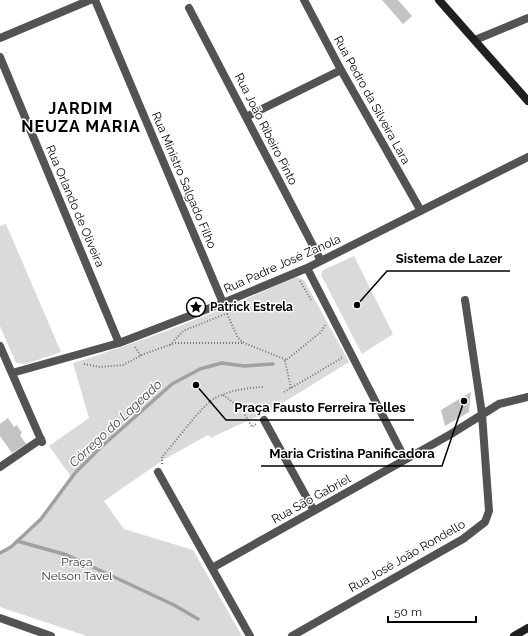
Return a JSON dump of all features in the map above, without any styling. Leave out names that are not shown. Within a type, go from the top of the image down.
[{"type":"main road","points":[[439,0],[528,101]]},
{"type":"main road","points":[[514,636],[528,628]]},
{"type":"street","points":[[0,38],[90,0]]},
{"type":"street","name":"Rua Ministro Salgado Filho","points":[[94,0],[223,303]]},
{"type":"street","name":"Rua Pedro da Silveira Lara","points":[[304,0],[341,70],[421,211]]},
{"type":"street","name":"Rua João Ribeiro Pinto","points":[[189,8],[321,262]]},
{"type":"street","points":[[474,40],[528,18]]},
{"type":"street","name":"Rua Orlando de Oliveira","points":[[0,57],[119,342]]},
{"type":"street","points":[[246,117],[341,70]]},
{"type":"street","name":"Rua Padre José Zanola","points":[[12,373],[119,342],[223,303],[307,268],[528,157]]},
{"type":"street","points":[[307,268],[405,459]]},
{"type":"street","name":"Rua José João Rondello","points":[[292,636],[463,540],[485,522],[489,511],[482,414],[465,300]]},
{"type":"street","points":[[0,346],[42,440],[0,468]]},
{"type":"street","name":"Rua São Gabriel","points":[[212,568],[451,434],[499,404],[528,397]]},
{"type":"street","points":[[264,420],[314,511]]},
{"type":"street","points":[[158,472],[250,636]]},
{"type":"street","points":[[0,618],[51,636]]},
{"type":"path","points":[[296,281],[302,283],[312,301]]},
{"type":"path","points":[[170,345],[183,331],[240,308]]},
{"type":"path","points":[[227,314],[238,338],[244,343],[287,360]]},
{"type":"path","points":[[322,319],[328,332]]},
{"type":"path","points":[[291,388],[285,361],[321,332],[325,325]]},
{"type":"path","points":[[100,367],[123,365],[144,354],[175,343],[244,343]]},
{"type":"path","points":[[284,392],[342,358],[338,351]]},
{"type":"path","points":[[158,472],[163,460],[162,457],[214,398],[242,388],[263,387]]},
{"type":"path","points":[[223,395],[242,408],[252,427]]},
{"type":"green space","points":[[6,224],[61,352],[26,364],[16,363],[0,326],[0,226]]},
{"type":"green space","points":[[354,256],[393,334],[362,354],[321,275],[323,270]]},
{"type":"green space","name":"Praça Nelson Tavel","points":[[296,277],[304,280],[349,362],[273,409],[211,438],[208,435],[163,460],[104,501],[124,529],[193,550],[242,636],[87,636],[0,607],[0,553],[31,529],[72,478],[49,446],[89,418],[73,363],[186,323]]},
{"type":"building","points":[[382,0],[398,0],[412,16],[403,24]]},
{"type":"building","points":[[471,392],[469,412],[445,426],[441,410]]},
{"type":"building","points":[[8,418],[14,427],[17,425],[22,433],[20,435],[26,444],[12,453],[0,436],[0,424]]},
{"type":"waterway","name":"Córrego do Lageado","points":[[0,553],[11,547],[41,519],[75,473],[100,448],[172,384],[200,369],[222,363],[244,366],[273,364]]},
{"type":"waterway","points":[[17,541],[67,555],[174,605],[198,619]]},
{"type":"place","name":"Sistema de Lazer","points":[[357,305]]},
{"type":"place","name":"Patrick Estrela","points":[[196,307]]},
{"type":"place","name":"Praça Fausto Ferreira Telles","points":[[196,385]]},
{"type":"place","name":"Maria Cristina Panificadora","points":[[464,401]]},
{"type":"district","name":"JARDIM NEUZA MARIA","points":[[81,117]]}]
